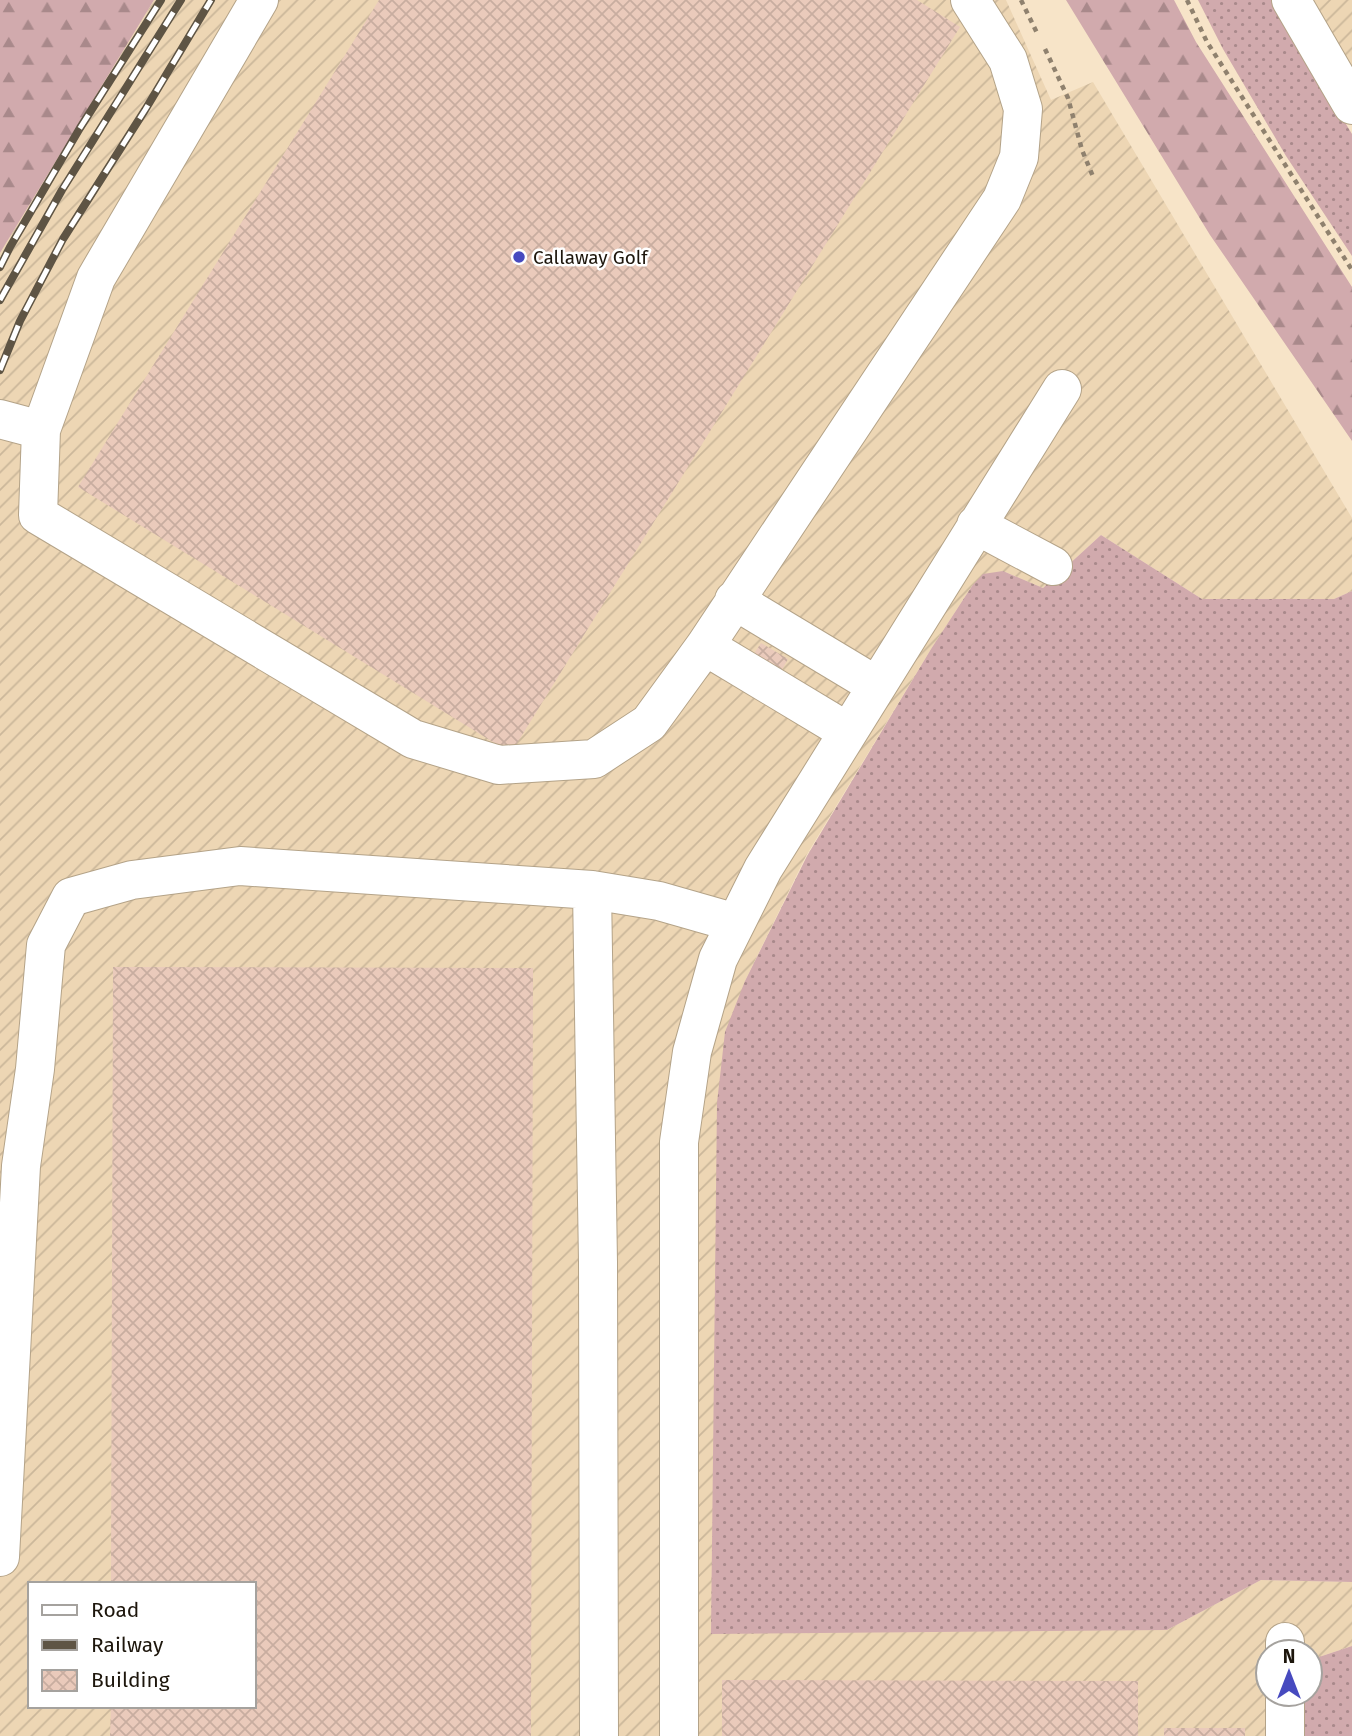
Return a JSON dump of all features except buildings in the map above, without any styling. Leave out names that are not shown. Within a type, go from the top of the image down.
[{"type":"street","points":[[259,0],[96,278],[41,430],[38,515],[413,739],[499,765],[594,759],[649,723],[705,646],[1002,200],[1019,156],[1023,109],[1008,60],[970,0]]},
{"type":"street","points":[[1291,0],[1352,105]]},
{"type":"street","points":[[679,1736],[679,1142],[692,1052],[718,958],[763,869],[1062,389]]},
{"type":"street","points":[[0,419],[41,430]]},
{"type":"street","points":[[976,525],[1053,566]]},
{"type":"street","points":[[734,600],[877,686]]},
{"type":"street","points":[[705,646],[848,732]]},
{"type":"street","points":[[0,1557],[21,1166],[35,1069],[46,945],[71,897],[132,880],[240,866],[592,890],[659,901],[736,923]]},
{"type":"street","points":[[592,890],[598,1262],[599,1736]]},
{"type":"street","points":[[1284,1708],[1284,1736]]},
{"type":"path","points":[[1021,0],[1039,37]]},
{"type":"path","points":[[1187,0],[1208,42],[1352,271]]},
{"type":"path","points":[[1045,49],[1068,98],[1082,150],[1094,178]]},
{"type":"shaded area","points":[[154,0],[1006,0],[1051,100],[1093,82],[1352,518],[1352,591],[1334,599],[1202,599],[1101,535],[1043,588],[1003,571],[972,586],[806,856],[745,981],[1167,1630],[1261,1580],[1352,1582],[1352,1646],[1324,1655],[1324,1638],[1254,1638],[1254,1708],[1280,1708],[1304,1736],[0,1736],[0,253]]},
{"type":"shaded area","points":[[1312,0],[1352,0],[1352,68]]},
{"type":"green space","points":[[0,0],[154,0],[0,253]]},
{"type":"green space","points":[[1066,0],[1174,0],[1196,42],[1352,287],[1352,441],[1210,235]]},
{"type":"green space","points":[[1198,0],[1271,0],[1352,134],[1352,256],[1286,156],[1223,49]]},
{"type":"green space","points":[[1101,535],[1202,599],[1334,599],[1352,591],[1352,1582],[1261,1580],[1167,1630],[711,1634],[717,1103],[725,1032],[745,981],[807,856],[931,649],[972,586],[983,574],[1003,571],[1043,588]]},
{"type":"green space","points":[[1352,1646],[1352,1736],[1304,1736],[1304,1708],[1324,1708],[1324,1655]]},
{"type":"railway","points":[[0,267],[80,128],[161,0]]},
{"type":"railway","points":[[0,300],[62,190],[181,0]]},
{"type":"railway","points":[[0,370],[20,321],[63,239],[211,0]]},
{"type":"place","name":"Callaway Golf","points":[[519,257]]}]
